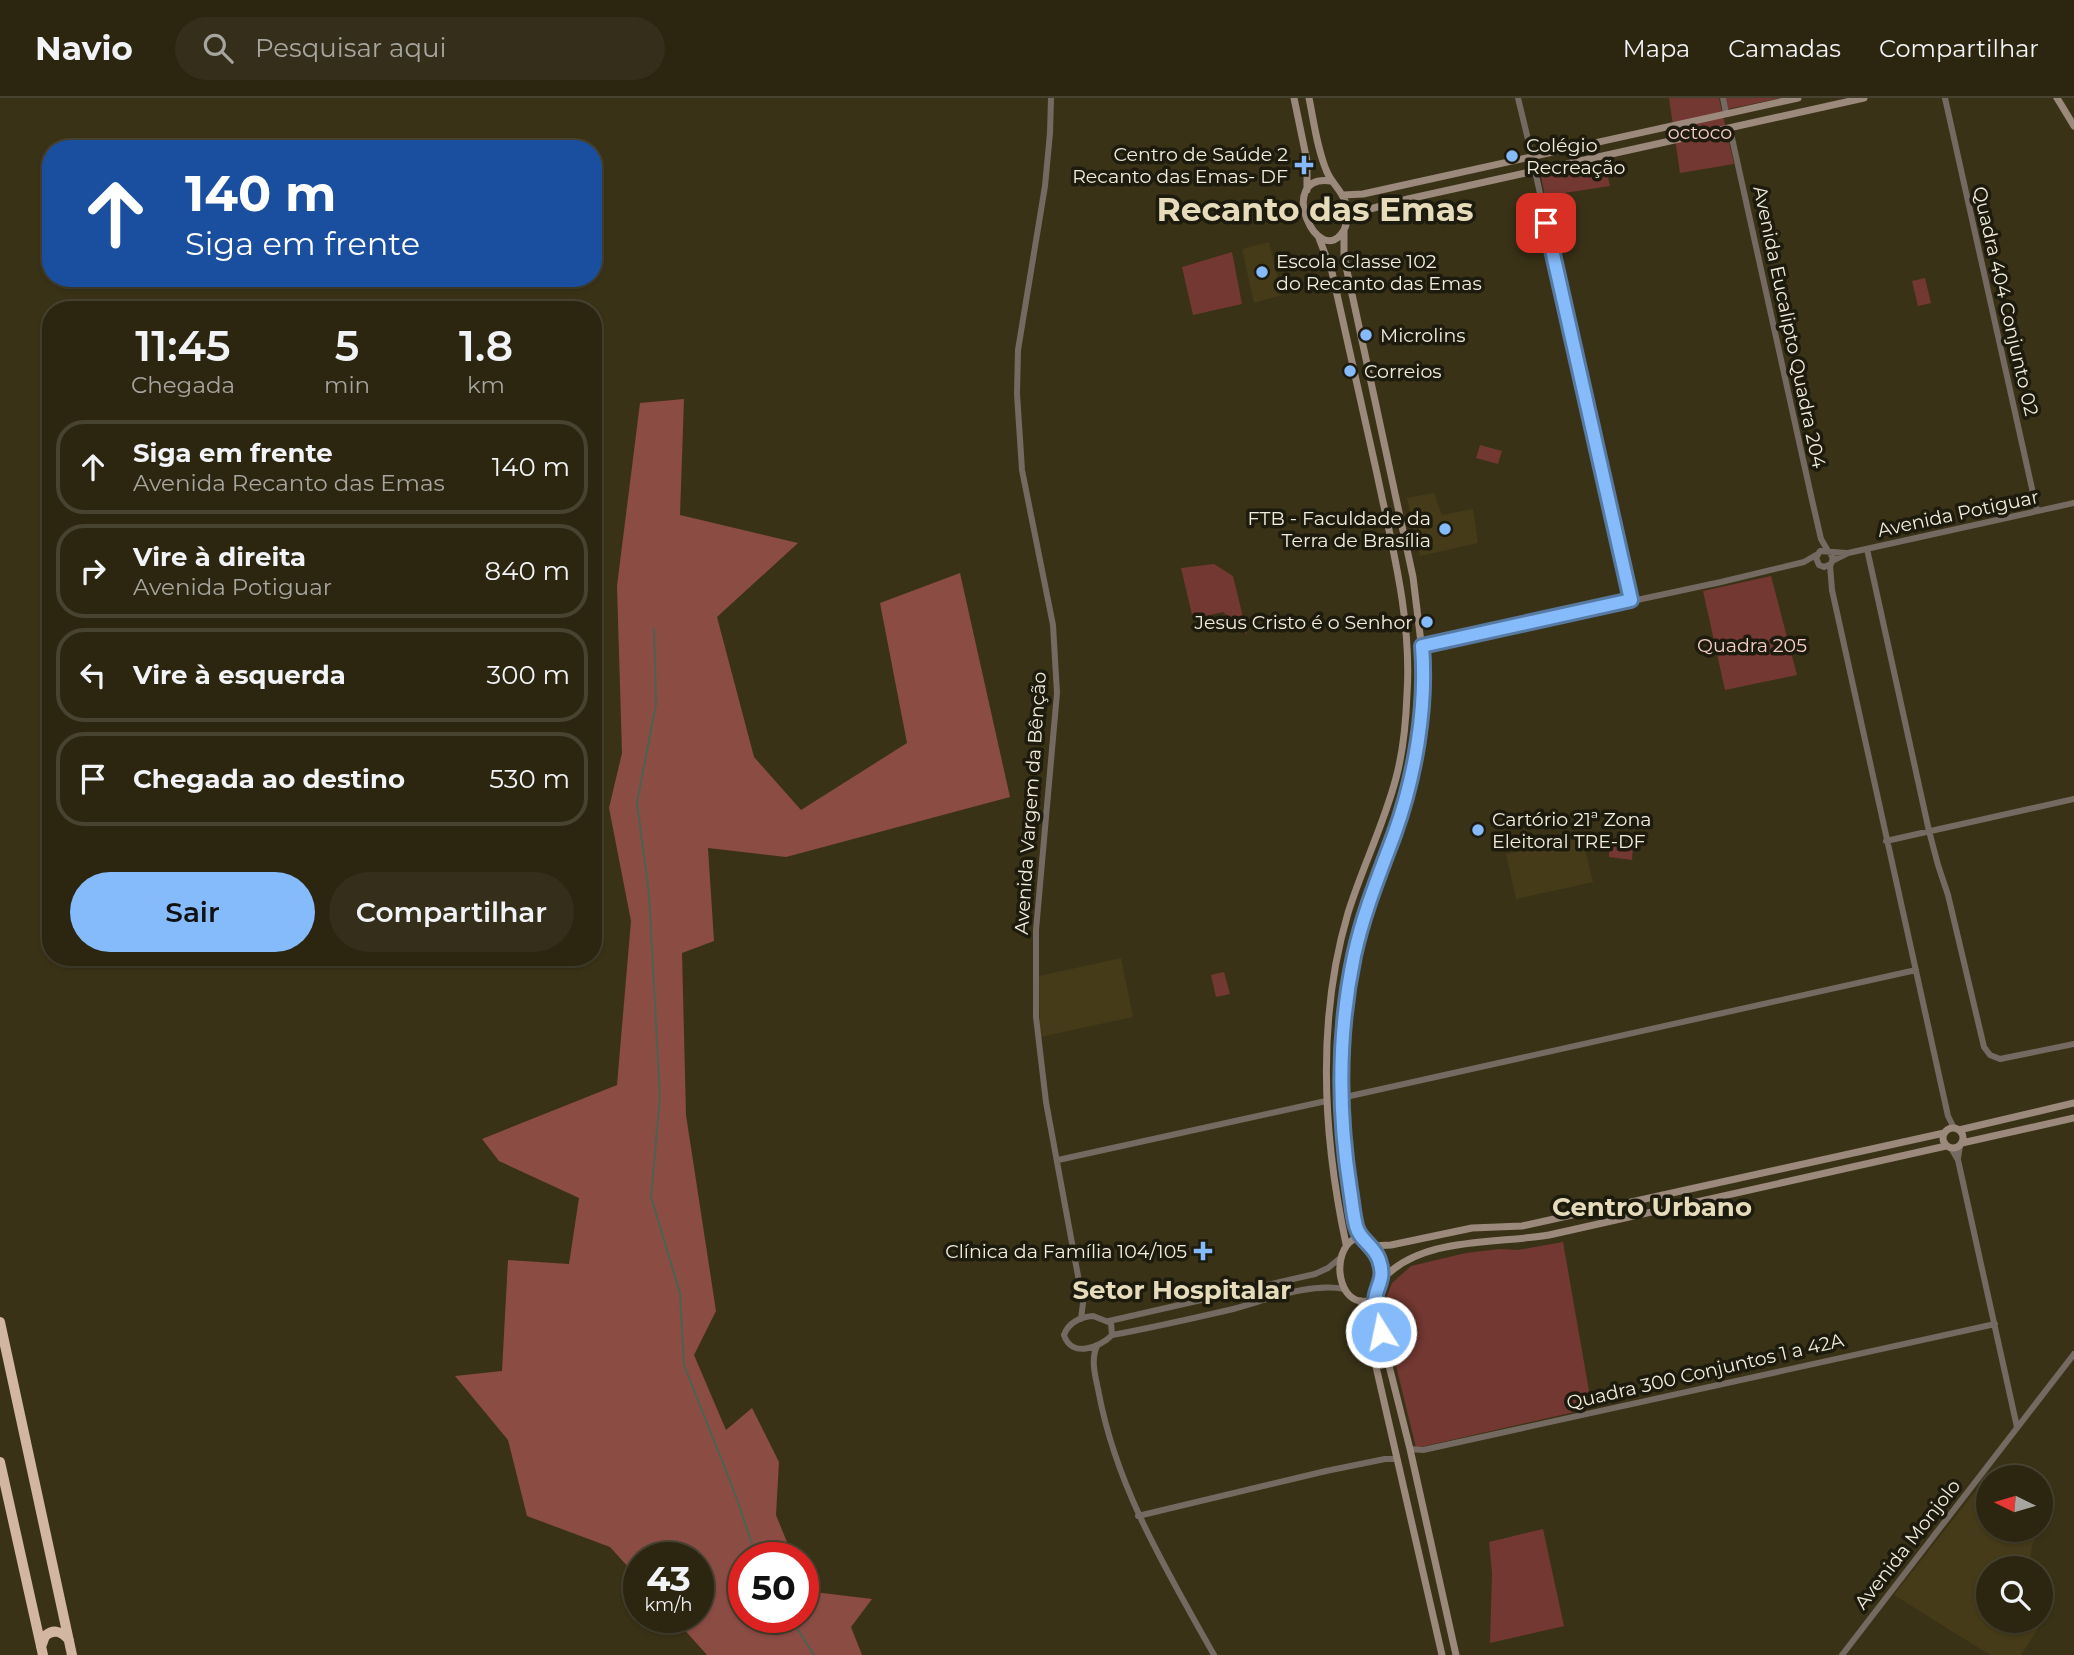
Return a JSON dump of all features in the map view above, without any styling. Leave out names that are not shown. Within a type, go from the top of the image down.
[{"type":"highway","points":[[0,1322],[72,1655]]},
{"type":"highway","points":[[0,1462],[42,1651]]},
{"type":"highway","points":[[42,1651],[45,1636],[61,1632],[69,1640]]},
{"type":"main road","points":[[1294,98],[1307,161],[1304,214],[1308,226],[1319,238],[1330,262],[1398,576],[1409,664],[1406,716],[1396,777],[1349,912],[1333,981],[1326,1101],[1331,1163],[1346,1244]]},
{"type":"main road","points":[[1309,98],[1320,153],[1331,181],[1343,195],[1347,215],[1344,257],[1413,578],[1424,667],[1414,755],[1396,826],[1375,883],[1354,957],[1344,1017],[1341,1098],[1346,1165],[1356,1226],[1361,1240]]},
{"type":"main road","points":[[1343,195],[1363,194],[1798,98]]},
{"type":"main road","points":[[1347,215],[1386,204],[1864,98]]},
{"type":"main road","points":[[2057,98],[2074,126]]},
{"type":"main road","points":[[1755,107],[1761,111],[1758,121]]},
{"type":"main road","points":[[1700,120],[1695,130],[1701,134]]},
{"type":"main road","points":[[1597,142],[1593,150],[1600,156]]},
{"type":"main road","points":[[1577,147],[1584,151],[1579,161]]},
{"type":"main road","points":[[1307,191],[1318,181],[1331,181]]},
{"type":"main road","points":[[1319,238],[1334,239],[1344,230]]},
{"type":"main road","points":[[1372,449],[1377,451],[1386,445]]},
{"type":"main road","points":[[1375,465],[1378,458],[1389,462]]},
{"type":"main road","points":[[1398,576],[1405,573],[1413,578]]},
{"type":"main road","points":[[1409,664],[1416,668],[1424,667]]},
{"type":"main road","points":[[1374,843],[1383,841],[1387,850]]},
{"type":"main road","points":[[1363,875],[1366,883],[1375,883]]},
{"type":"main road","points":[[1338,952],[1344,961],[1354,957]]},
{"type":"main road","points":[[1333,981],[1343,978],[1349,985]]},
{"type":"main road","points":[[1371,1246],[1391,1245],[1472,1228],[1522,1226],[2074,1103]]},
{"type":"main road","points":[[2025,1114],[2022,1120],[2025,1129]]},
{"type":"main road","points":[[1456,1655],[1375,1310],[1374,1298],[1382,1280],[1399,1263],[1414,1255],[1472,1243],[1530,1238],[1641,1215],[2074,1118]]},
{"type":"main road","points":[[1951,1130],[1942,1141],[1955,1146]]},
{"type":"main road","points":[[1951,1130],[1962,1135],[1955,1146]]},
{"type":"main road","points":[[1330,1149],[1339,1151],[1345,1146]]},
{"type":"main road","points":[[1331,1163],[1339,1159],[1346,1165]]},
{"type":"main road","points":[[1669,1194],[1673,1201],[1671,1208]]},
{"type":"main road","points":[[1636,1202],[1636,1210],[1641,1215]]},
{"type":"main road","points":[[1374,1298],[1361,1301],[1354,1299],[1345,1289],[1340,1275],[1339,1259],[1346,1244],[1354,1239],[1371,1246],[1379,1260],[1382,1280]]},
{"type":"main road","points":[[1361,1301],[1442,1655]]},
{"type":"main road","points":[[1402,1480],[1415,1473]]},
{"type":"main road","points":[[1404,1490],[1413,1495],[1418,1488]]},
{"type":"main road","points":[[1407,1506],[1415,1501],[1420,1503]]},
{"type":"street","name":"Avenida Vargem da Bênção","points":[[1051,98],[1045,186],[1021,327],[1017,394],[1022,470],[1053,625],[1057,694],[1036,930],[1035,971],[1040,1059],[1085,1318]]},
{"type":"street","points":[[1518,98],[1532,156]]},
{"type":"street","points":[[1723,98],[1726,113]]},
{"type":"street","name":"Quadra 404 Conjunto 02","points":[[1945,98],[2037,511]]},
{"type":"street","name":"Avenida Eucalipto Quadra 204","points":[[1730,129],[1819,533]]},
{"type":"street","points":[[1535,171],[1631,600]]},
{"type":"street","name":"Avenida Potiguar","points":[[1422,646],[1783,567],[1807,561],[1823,550],[1848,553],[2074,503]]},
{"type":"street","points":[[1819,533],[1829,551],[1832,590],[1951,1130]]},
{"type":"street","points":[[1819,533],[1816,561],[1832,590]]},
{"type":"street","points":[[1867,549],[1929,831],[1948,895],[1986,1052],[1994,1058],[2007,1059],[2074,1044]]},
{"type":"street","name":"Avenida Potiguar","points":[[1783,567],[1820,566],[1848,553]]},
{"type":"street","points":[[1886,841],[2074,799]]},
{"type":"street","points":[[1341,1098],[1916,970]]},
{"type":"street","points":[[1058,1160],[1326,1101]]},
{"type":"street","points":[[1955,1146],[2017,1427]]},
{"type":"street","points":[[1214,1655],[1128,1494],[1108,1434],[1093,1362],[1088,1353],[1068,1344],[1064,1335],[1068,1326],[1085,1318],[1109,1321],[1315,1274],[1339,1259]]},
{"type":"street","points":[[1267,1285],[1271,1290],[1269,1299]]},
{"type":"street","points":[[1082,1349],[1097,1346],[1112,1335],[1269,1299],[1322,1287],[1345,1289]]},
{"type":"street","points":[[1225,1294],[1223,1301],[1228,1310]]},
{"type":"street","points":[[1109,1321],[1112,1335]]},
{"type":"street","name":"Quadra 300 Conjuntos 1 a 42A","points":[[1410,1453],[1995,1324]]},
{"type":"street","points":[[1093,1362],[1097,1346]]},
{"type":"street","name":"Avenida Monjolo","points":[[1842,1655],[2074,1353]]},
{"type":"street","points":[[1138,1516],[1396,1456]]},
{"type":"shaded area","name":"Escola Classe 102 do Recanto das Emas","points":[[1269,242],[1282,295],[1254,303],[1242,249]]},
{"type":"shaded area","points":[[684,399],[680,515],[798,543],[717,617],[754,757],[801,810],[907,743],[880,603],[960,573],[1010,797],[786,857],[708,848],[714,941],[682,953],[686,1115],[716,1311],[694,1355],[726,1430],[752,1408],[779,1462],[776,1515],[787,1542],[728,1542],[728,1633],[819,1633],[819,1593],[872,1599],[851,1627],[862,1655],[707,1655],[687,1633],[714,1633],[714,1542],[623,1542],[623,1561],[610,1547],[527,1516],[508,1440],[455,1376],[502,1371],[508,1260],[569,1264],[579,1198],[499,1161],[482,1139],[617,1085],[631,921],[609,808],[622,753],[617,586],[640,403]]},
{"type":"shaded area","name":"FTB - Faculdade da Terra de Brasília","points":[[1434,493],[1442,515],[1473,509],[1478,543],[1420,556],[1407,498]]},
{"type":"shaded area","points":[[1582,837],[1593,882],[1516,899],[1506,854]]},
{"type":"shaded area","points":[[1121,958],[1133,1017],[1040,1037],[1039,976]]},
{"type":"shaded area","points":[[1976,1490],[1976,1542],[2034,1542],[2031,1556],[1976,1556],[1976,1633],[2035,1633],[2021,1655],[1990,1655],[1894,1595]]},
{"type":"green space","name":"octoco","points":[[1669,98],[1719,98],[1734,164],[1680,173]]},
{"type":"green space","points":[[1726,98],[1781,98],[1728,109]]},
{"type":"green space","points":[[1605,164],[1610,186],[1545,196],[1541,176]]},
{"type":"green space","points":[[1232,252],[1242,304],[1193,315],[1182,267]]},
{"type":"green space","points":[[1925,278],[1931,303],[1918,306],[1912,281]]},
{"type":"green space","points":[[1480,445],[1502,451],[1498,464],[1476,458]]},
{"type":"green space","points":[[1214,564],[1233,576],[1247,634],[1223,612],[1193,619],[1181,568]]},
{"type":"green space","name":"Quadra 205","points":[[1771,576],[1797,675],[1725,690],[1703,591]]},
{"type":"green space","points":[[1609,844],[1633,846],[1632,860],[1609,857]]},
{"type":"green space","points":[[1224,972],[1230,994],[1216,997],[1211,975]]},
{"type":"green space","points":[[1563,1242],[1592,1408],[1416,1448],[1382,1308],[1392,1283],[1411,1266],[1466,1253],[1518,1250]]},
{"type":"green space","points":[[1543,1529],[1564,1626],[1490,1643],[1492,1573],[1489,1542]]},
{"type":"waterway","points":[[654,629],[656,704],[637,803],[649,894],[660,1097],[651,1197],[680,1293],[684,1365],[752,1542]]},
{"type":"waterway","points":[[800,1633],[814,1655]]},
{"type":"place","name":"Colégio Recreação","points":[[1512,156]]},
{"type":"place","name":"Centro de Saúde 2 Recanto das Emas- DF","points":[[1304,165]]},
{"type":"place","name":"Escola Classe 102 do Recanto das Emas","points":[[1262,272]]},
{"type":"place","name":"Microlins","points":[[1366,335]]},
{"type":"place","name":"Correios","points":[[1350,371]]},
{"type":"place","name":"FTB - Faculdade da Terra de Brasília","points":[[1445,529]]},
{"type":"place","name":"Jesus Cristo é o Senhor","points":[[1427,622]]},
{"type":"place","name":"Cartório 21ª Zona Eleitoral TRE-DF","points":[[1478,830]]},
{"type":"place","name":"Clínica da Família 104/105","points":[[1203,1251]]},
{"type":"district","name":"Recanto das Emas","points":[[1315,209]]},
{"type":"district","name":"Centro Urbano","points":[[1652,1207]]},
{"type":"district","name":"Setor Hospitalar","points":[[1182,1290]]},
{"type":"route","points":[[1381,1332],[1374,1298],[1382,1280],[1379,1260],[1371,1246],[1361,1240],[1356,1226],[1346,1165],[1341,1098],[1344,1017],[1356,948],[1375,883],[1394,835],[1414,755],[1424,667],[1422,646],[1631,600],[1546,223]]}]
